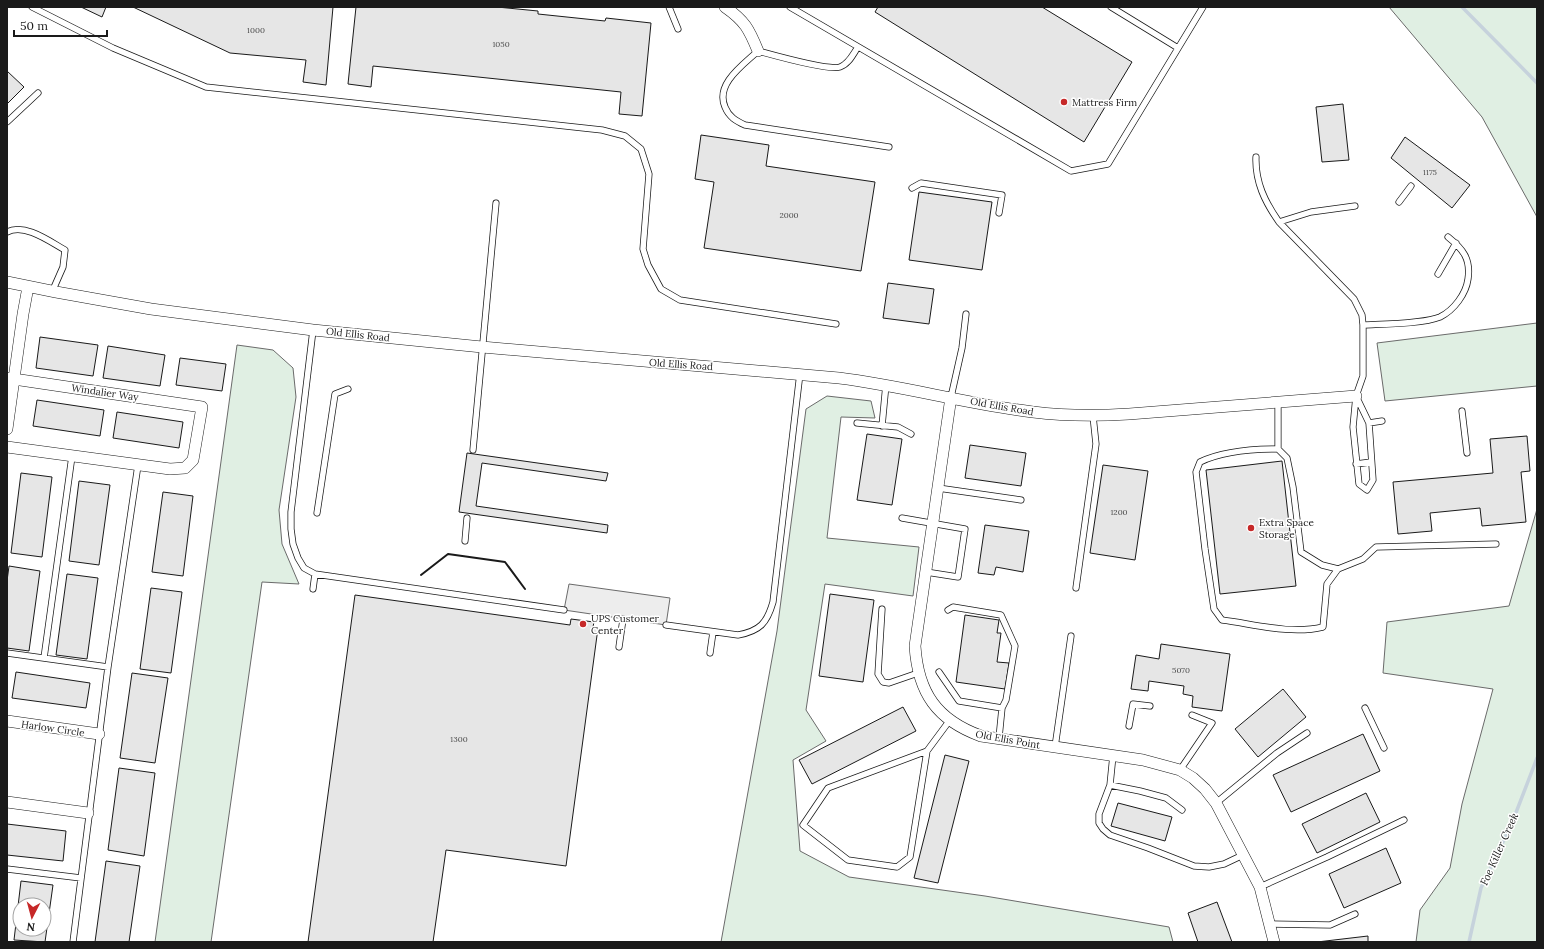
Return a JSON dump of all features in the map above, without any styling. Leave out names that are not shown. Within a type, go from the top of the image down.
[{"type":"street","points":[[725,7],[736,15],[750,30],[758,51]]},
{"type":"street","name":"Old Ellis Road","points":[[7,282],[52,292],[198,316],[313,330],[482,347],[800,373],[886,384],[1033,412],[1093,416],[1356,396]]},
{"type":"street","points":[[7,429],[10,379],[28,287]]},
{"type":"street","name":"Windalier Way","points":[[10,379],[202,407],[193,460],[185,468],[170,469],[138,465]]},
{"type":"street","name":"Old Ellis Point","points":[[951,397],[915,646],[918,673],[928,696],[938,709],[950,720],[965,730],[981,736],[1143,760],[1180,770],[1193,778],[1205,789],[1216,803],[1260,887],[1274,942]]},
{"type":"street","points":[[7,447],[138,465]]},
{"type":"street","name":"Harlow Circle","points":[[7,721],[99,734]]},
{"type":"street","points":[[7,802],[88,813]]},
{"type":"lane","points":[[32,7],[113,48],[206,87],[602,130],[624,136],[641,149],[649,174],[643,249],[648,265],[661,289],[680,300],[836,324]]},
{"type":"lane","points":[[669,7],[678,28]]},
{"type":"lane","points":[[790,7],[1071,171],[1108,164],[1203,7]]},
{"type":"lane","points":[[1111,7],[1178,48]]},
{"type":"lane","points":[[858,47],[849,60],[841,67],[834,68],[822,67],[758,51],[726,84],[723,97],[724,105],[728,114],[736,121],[745,125],[889,147]]},
{"type":"lane","points":[[7,122],[38,93]]},
{"type":"lane","points":[[1256,157],[1256,169],[1260,191],[1268,207],[1280,222],[1354,299],[1362,315],[1363,376],[1356,396],[1353,428],[1359,484],[1367,490],[1373,480],[1369,423],[1356,396]]},
{"type":"lane","points":[[912,188],[921,183],[1002,195],[1000,213]]},
{"type":"lane","points":[[1399,202],[1411,186]]},
{"type":"lane","points":[[473,450],[496,203]]},
{"type":"lane","points":[[1280,222],[1311,212],[1355,206]]},
{"type":"lane","points":[[7,232],[19,229],[37,235],[64,250],[63,267],[52,292]]},
{"type":"lane","points":[[1363,325],[1427,320],[1439,317],[1448,312],[1460,299],[1465,290],[1468,277],[1468,262],[1466,255],[1461,248],[1448,237]]},
{"type":"lane","points":[[1438,274],[1456,243]]},
{"type":"lane","points":[[951,397],[962,348],[966,314]]},
{"type":"lane","points":[[313,330],[291,512],[293,544],[298,558],[304,568],[315,574],[564,610]]},
{"type":"lane","points":[[666,625],[738,635],[748,633],[756,629],[764,623],[769,614],[773,602],[800,373]]},
{"type":"lane","points":[[882,426],[886,384]]},
{"type":"lane","points":[[317,513],[335,394],[348,389]]},
{"type":"lane","points":[[1278,402],[1278,449],[1287,458],[1293,487],[1301,552],[1322,565],[1338,569]]},
{"type":"lane","points":[[1462,411],[1467,453]]},
{"type":"lane","points":[[1076,588],[1096,444],[1093,416]]},
{"type":"lane","points":[[1369,423],[1382,421]]},
{"type":"lane","points":[[857,423],[898,428],[911,434]]},
{"type":"lane","points":[[1278,449],[1251,450],[1212,456],[1200,462],[1196,472],[1214,609],[1222,620],[1275,628],[1311,630],[1323,627],[1327,584],[1338,569],[1363,559],[1376,547],[1496,544]]},
{"type":"lane","points":[[44,658],[72,456]]},
{"type":"lane","points":[[1356,464],[1371,462]]},
{"type":"lane","points":[[73,942],[88,813],[138,465]]},
{"type":"lane","points":[[938,488],[1021,500]]},
{"type":"lane","points":[[465,541],[467,518]]},
{"type":"lane","points":[[902,518],[965,529],[958,577],[926,572]]},
{"type":"lane","points":[[313,589],[315,574]]},
{"type":"lane","points":[[948,610],[953,607],[1001,615],[1015,646],[1006,700],[1002,708],[999,738]]},
{"type":"lane","points":[[882,609],[878,674],[883,682],[889,683],[918,673]]},
{"type":"lane","points":[[619,647],[623,619]]},
{"type":"lane","points":[[710,653],[713,632]]},
{"type":"lane","points":[[1055,747],[1071,636]]},
{"type":"lane","points":[[7,653],[108,667]]},
{"type":"lane","points":[[939,672],[959,701],[1002,708]]},
{"type":"lane","points":[[1129,726],[1133,704],[1150,706]]},
{"type":"lane","points":[[1365,708],[1384,748]]},
{"type":"lane","points":[[1180,770],[1212,723],[1192,715]]},
{"type":"lane","points":[[927,751],[828,788],[804,825],[848,860],[897,867],[910,857],[927,751],[950,720]]},
{"type":"lane","points":[[1216,803],[1277,753],[1307,733]]},
{"type":"lane","points":[[1113,755],[1110,785],[1099,814],[1099,823],[1103,830],[1110,835],[1194,866],[1209,867],[1224,864],[1243,855]]},
{"type":"lane","points":[[1110,785],[1166,798],[1182,810]]},
{"type":"lane","points":[[1260,887],[1404,820]]},
{"type":"lane","points":[[7,869],[81,878]]},
{"type":"lane","points":[[1269,924],[1330,925],[1355,914]]},
{"type":"green space","points":[[1389,7],[1537,7],[1537,217],[1482,117]]},
{"type":"green space","points":[[1537,323],[1537,386],[1385,401],[1377,343]]},
{"type":"green space","points":[[237,345],[273,350],[293,368],[296,397],[279,510],[282,544],[299,584],[262,582],[211,942],[155,942]]},
{"type":"green space","points":[[827,396],[871,401],[875,418],[841,417],[827,538],[919,547],[913,596],[825,584],[806,710],[826,741],[793,760],[800,851],[849,877],[985,896],[1169,927],[1173,942],[721,942],[777,631],[806,409]]},
{"type":"green space","points":[[1537,509],[1537,942],[1416,942],[1420,910],[1450,868],[1462,804],[1493,689],[1383,673],[1387,622],[1509,606]]},
{"type":"shaded area","points":[[569,584],[670,598],[666,625],[564,610]]},
{"type":"building","points":[[81,7],[106,7],[102,17]]},
{"type":"building","points":[[133,7],[333,7],[326,85],[303,82],[306,60],[230,53]]},
{"type":"building","points":[[356,7],[497,7],[538,11],[538,14],[605,21],[606,18],[651,23],[642,116],[619,114],[621,92],[373,66],[371,87],[348,84]]},
{"type":"building","name":"Mattress Firm","points":[[878,7],[1042,7],[1132,62],[1084,142],[875,12]]},
{"type":"building","points":[[7,71],[24,87],[7,104]]},
{"type":"building","points":[[1343,104],[1349,160],[1322,162],[1316,107]]},
{"type":"building","points":[[701,135],[769,145],[766,166],[875,182],[861,271],[704,248],[714,182],[695,179]]},
{"type":"building","points":[[1405,137],[1470,185],[1452,208],[1391,158]]},
{"type":"building","points":[[919,192],[992,202],[982,270],[909,260]]},
{"type":"building","points":[[888,283],[934,289],[929,324],[883,318]]},
{"type":"building","points":[[40,337],[98,345],[93,376],[36,368]]},
{"type":"building","points":[[108,346],[165,355],[160,386],[103,378]]},
{"type":"building","points":[[180,358],[226,364],[222,391],[176,385]]},
{"type":"building","points":[[37,400],[104,410],[100,436],[33,426]]},
{"type":"building","points":[[117,412],[183,422],[179,448],[113,438]]},
{"type":"building","points":[[867,434],[902,439],[892,505],[857,500]]},
{"type":"building","points":[[1527,436],[1530,471],[1521,472],[1526,522],[1482,526],[1480,508],[1430,513],[1432,531],[1398,534],[1393,482],[1493,473],[1490,439]]},
{"type":"building","points":[[970,445],[1026,453],[1021,486],[965,478]]},
{"type":"building","points":[[467,453],[608,473],[606,481],[482,463],[476,506],[608,525],[607,533],[459,512]]},
{"type":"building","name":"Extra Space Storage","points":[[1282,461],[1296,586],[1220,594],[1206,470]]},
{"type":"building","points":[[1103,465],[1148,471],[1135,560],[1090,553]]},
{"type":"building","points":[[21,473],[52,477],[42,557],[11,553]]},
{"type":"building","points":[[79,481],[110,485],[99,565],[69,561]]},
{"type":"building","points":[[163,492],[193,496],[183,576],[152,572]]},
{"type":"building","points":[[985,525],[1029,531],[1023,572],[996,567],[994,575],[978,573]]},
{"type":"building","points":[[9,566],[40,571],[29,651],[7,648],[7,581]]},
{"type":"building","points":[[67,574],[98,578],[87,659],[56,655]]},
{"type":"building","points":[[151,588],[182,592],[171,673],[140,669]]},
{"type":"building","points":[[830,594],[874,600],[863,682],[819,676]]},
{"type":"building","points":[[355,595],[570,625],[571,619],[594,622],[593,627],[598,628],[566,866],[446,850],[433,942],[308,942]]},
{"type":"building","points":[[965,615],[999,620],[997,633],[1001,633],[997,662],[1009,663],[1005,689],[956,682]]},
{"type":"building","points":[[1161,644],[1230,654],[1222,711],[1192,707],[1193,696],[1183,694],[1184,686],[1149,681],[1148,691],[1131,689],[1136,655],[1159,659]]},
{"type":"building","points":[[16,672],[90,683],[86,708],[12,698]]},
{"type":"building","points":[[132,673],[168,678],[155,763],[120,758]]},
{"type":"building","points":[[1283,689],[1306,717],[1258,757],[1235,729]]},
{"type":"building","points":[[903,707],[916,731],[812,784],[799,760]]},
{"type":"building","points":[[1363,734],[1380,771],[1291,812],[1273,775]]},
{"type":"building","points":[[945,755],[969,761],[938,883],[914,878]]},
{"type":"building","points":[[119,768],[155,773],[144,856],[108,850]]},
{"type":"building","points":[[1366,793],[1380,822],[1317,853],[1302,824]]},
{"type":"building","points":[[1118,803],[1172,817],[1165,841],[1111,826]]},
{"type":"building","points":[[7,824],[66,831],[63,861],[7,855]]},
{"type":"building","points":[[1386,848],[1401,883],[1344,908],[1329,874]]},
{"type":"building","points":[[106,861],[140,866],[129,942],[95,942]]},
{"type":"building","points":[[21,881],[53,885],[51,897],[19,897]]},
{"type":"building","points":[[1217,902],[1232,942],[1198,942],[1188,913]]},
{"type":"building","points":[[1368,936],[1368,942],[1317,942]]},
{"type":"building","points":[[14,937],[46,937],[45,942],[14,940]]},
{"type":"waterway","name":"Foe Killer Creek","points":[[1462,7],[1537,83]]},
{"type":"waterway","name":"Foe Killer Creek","points":[[1469,942],[1481,888],[1512,823],[1537,758]]},
{"type":"wall","points":[[421,575],[448,554],[505,562],[525,589]]},
{"type":"place","name":"Mattress Firm","points":[[1064,102]]},
{"type":"place","name":"Extra Space Storage","points":[[1251,528]]},
{"type":"place","name":"UPS Customer Center","points":[[583,624]]}]
